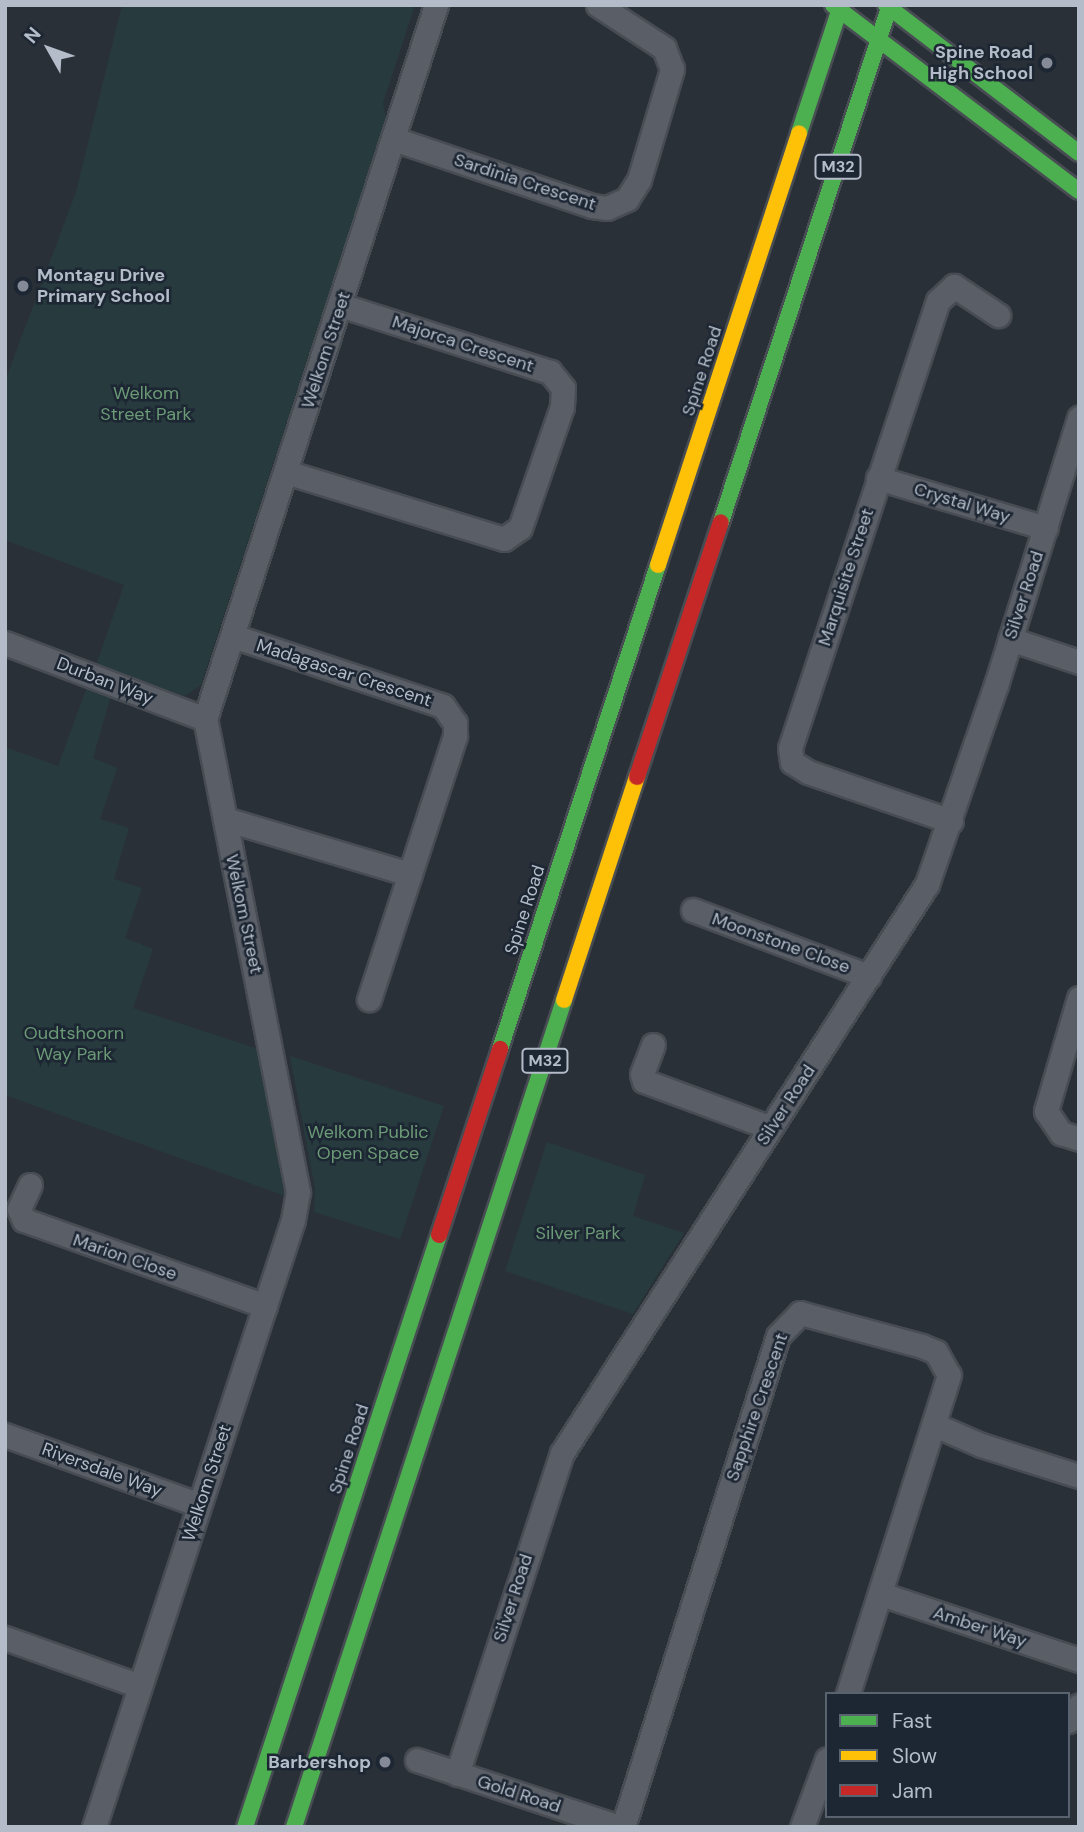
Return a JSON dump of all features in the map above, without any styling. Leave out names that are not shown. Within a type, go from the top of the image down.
[{"type":"main road","name":"M32","points":[[294,1827],[880,39],[888,6]]},
{"type":"main road","points":[[888,6],[1079,153]]},
{"type":"main road","points":[[838,7],[1079,191]]},
{"type":"main road","name":"Spine Road","points":[[245,1827],[838,7]]},
{"type":"street","name":"Welkom Street","points":[[94,1827],[293,1220],[298,1175],[205,719],[436,5]]},
{"type":"street","name":"Sardinia Crescent","points":[[394,139],[592,206],[607,208],[627,199],[639,180],[672,69],[664,48],[598,5]]},
{"type":"street","name":"Marquisite Street","points":[[951,821],[807,772],[790,757],[878,478],[938,301],[954,286],[998,314]]},
{"type":"street","name":"Majorca Crescent","points":[[286,472],[504,538],[520,528],[562,407],[563,388],[550,372],[340,305]]},
{"type":"street","name":"Silver Road","points":[[457,1774],[562,1453],[927,884],[951,821],[1079,418]]},
{"type":"street","name":"Crystal Way","points":[[878,478],[1046,528]]},
{"type":"street","name":"Madagascar Crescent","points":[[233,636],[443,706],[453,716],[456,736],[369,999]]},
{"type":"street","points":[[1010,639],[1079,662]]},
{"type":"street","name":"Durban Way","points":[[5,643],[205,719]]},
{"type":"street","points":[[225,820],[410,874]]},
{"type":"street","name":"Moonstone Close","points":[[693,911],[869,976]]},
{"type":"street","points":[[1079,998],[1046,1111],[1061,1133],[1079,1139]]},
{"type":"street","points":[[653,1045],[642,1074],[647,1083],[771,1128]]},
{"type":"street","name":"Marion Close","points":[[30,1185],[19,1209],[24,1220],[265,1306]]},
{"type":"street","name":"Sapphire Crescent","points":[[622,1827],[784,1325],[800,1313],[809,1313],[936,1352],[949,1375],[849,1692]]},
{"type":"street","points":[[935,1425],[981,1445],[1079,1476]]},
{"type":"street","name":"Riversdale Way","points":[[5,1435],[199,1505]]},
{"type":"street","name":"Amber Way","points":[[880,1594],[1079,1660]]},
{"type":"street","points":[[5,1638],[140,1686]]},
{"type":"street","name":"Gold Road","points":[[417,1760],[622,1827]]},
{"type":"street","points":[[802,1827],[825,1765]]},
{"type":"green space","name":"Welkom Street Park","points":[[122,5],[415,5],[383,103],[386,118],[201,685],[185,696],[96,665],[124,585],[5,540],[5,381],[76,192]]},
{"type":"green space","name":"Oudtshoorn Way Park","points":[[87,687],[111,695],[93,758],[117,768],[100,819],[129,828],[114,879],[142,888],[125,938],[153,949],[133,1008],[258,1049],[285,1196],[5,1095],[5,747],[58,766]]},
{"type":"green space","name":"Welkom Public Open Space","points":[[290,1056],[444,1106],[400,1239],[314,1212],[315,1189]]},
{"type":"green space","name":"Silver Park","points":[[547,1142],[645,1175],[633,1216],[684,1233],[633,1314],[505,1271]]},
{"type":"traffic: fast","points":[[833,5],[1079,191]]},
{"type":"traffic: fast","points":[[799,133],[841,5]]},
{"type":"traffic: fast","points":[[886,5],[1079,153]]},
{"type":"traffic: fast","points":[[721,522],[890,5]]},
{"type":"traffic: fast","points":[[500,1049],[658,565]]},
{"type":"traffic: fast","points":[[294,1827],[564,1000]]},
{"type":"traffic: fast","points":[[245,1827],[439,1235]]},
{"type":"traffic: slow","points":[[658,565],[799,133]]},
{"type":"traffic: slow","points":[[564,1000],[637,777]]},
{"type":"traffic: jam","points":[[637,777],[721,522]]},
{"type":"traffic: jam","points":[[439,1235],[500,1049]]},
{"type":"place","name":"Spine Road High School","points":[[1047,63]]},
{"type":"place","name":"Montagu Drive Primary School","points":[[23,286]]},
{"type":"place","name":"Barbershop","points":[[385,1762]]}]
